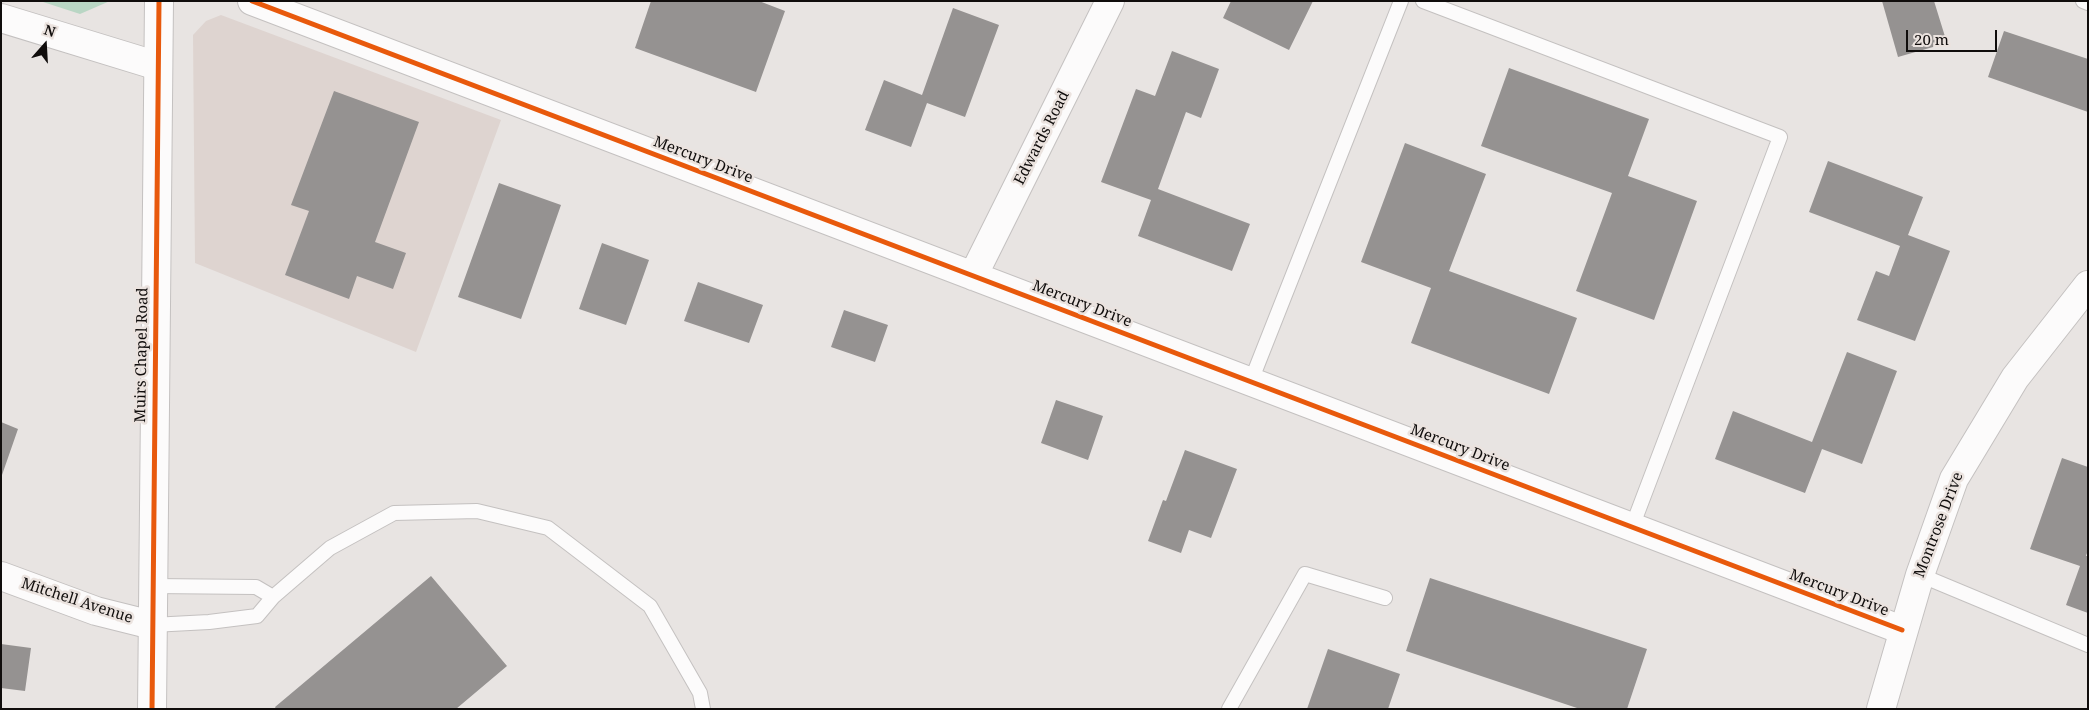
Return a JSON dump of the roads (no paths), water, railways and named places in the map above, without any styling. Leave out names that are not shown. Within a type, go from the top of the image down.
[{"type":"street","name":"Muirs Chapel Road","points":[[152,709],[159,1]]},
{"type":"street","name":"Mercury Drive","points":[[252,1],[1902,630]]},
{"type":"street","name":"Edwards Road","points":[[973,276],[1110,1]]},
{"type":"street","points":[[1,18],[158,66]]},
{"type":"street","name":"Montrose Drive","points":[[1881,709],[1902,630],[1954,479],[2015,378],[2088,285]]},
{"type":"street","name":"Mitchell Avenue","points":[[1,576],[96,611],[152,625]]},
{"type":"lane","points":[[1251,381],[1401,1]]},
{"type":"lane","points":[[1423,1],[1780,136],[1632,527]]},
{"type":"lane","points":[[2083,1],[2088,3]]},
{"type":"lane","points":[[152,625],[209,622],[257,616],[273,597],[330,548],[394,513],[477,511],[548,528],[650,606],[700,693],[703,709]]},
{"type":"lane","points":[[1229,709],[1305,574],[1385,598]]},
{"type":"lane","points":[[1920,575],[2088,644]]},
{"type":"lane","points":[[153,586],[256,587],[273,597]]}]
